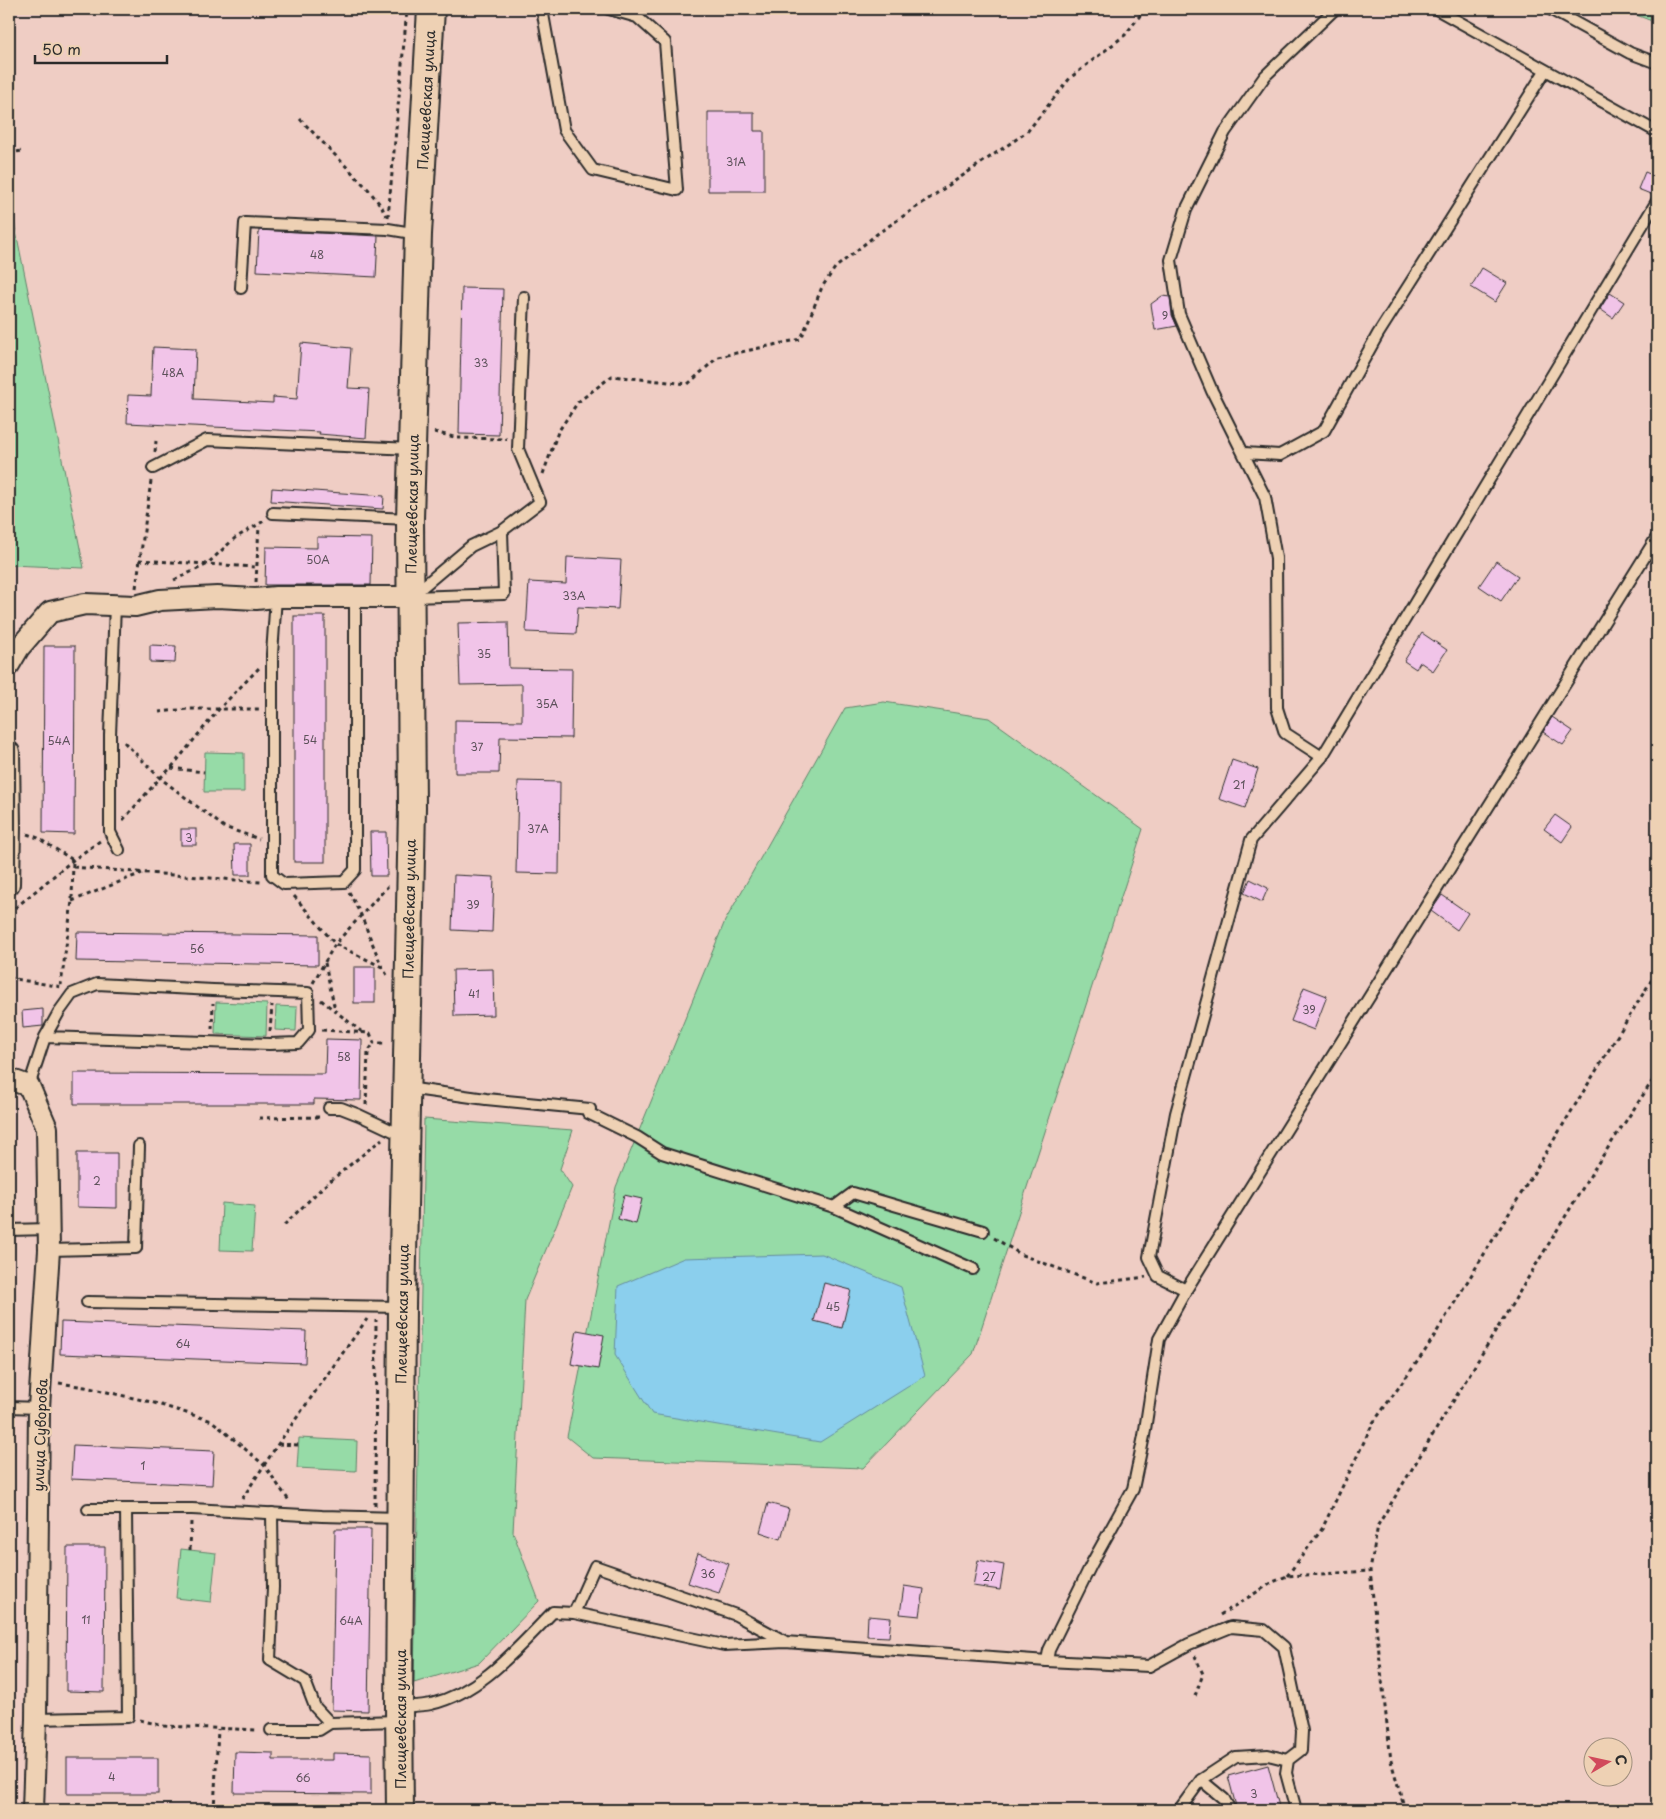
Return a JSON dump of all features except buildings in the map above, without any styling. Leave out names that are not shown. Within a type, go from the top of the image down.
[{"type":"street","name":"Плещеевская улица","points":[[400,1810],[402,1307],[399,1130],[406,1088],[412,807],[410,519],[418,234],[431,9]]},
{"type":"street","points":[[9,665],[18,648],[50,612],[85,604],[135,606],[169,599],[217,597],[256,599],[276,597],[411,597]]},
{"type":"street","points":[[9,752],[9,884]]},
{"type":"street","points":[[9,1079],[29,1086]]},
{"type":"street","name":"улица Суворова","points":[[29,1086],[46,1128],[49,1250],[39,1408],[36,1720],[33,1810]]},
{"type":"lane","points":[[542,9],[564,130],[583,157],[593,170],[677,190],[665,42],[637,17],[609,9]]},
{"type":"lane","points":[[1322,757],[1285,733],[1277,708],[1276,558],[1265,497],[1212,391],[1179,314],[1171,260],[1186,210],[1225,132],[1266,76],[1335,9]]},
{"type":"lane","points":[[1436,9],[1657,132]]},
{"type":"lane","points":[[1550,9],[1630,53],[1657,63]]},
{"type":"lane","points":[[1244,453],[1280,455],[1324,431],[1378,334],[1545,71]]},
{"type":"lane","points":[[1186,1290],[1158,1276],[1148,1257],[1176,1113],[1251,840],[1322,757],[1657,201]]},
{"type":"lane","points":[[241,288],[245,223],[388,229],[418,234]]},
{"type":"lane","points":[[411,597],[471,546],[502,531],[540,502],[518,448],[524,297]]},
{"type":"lane","points":[[152,468],[208,440],[413,449]]},
{"type":"lane","points":[[273,513],[410,519]]},
{"type":"lane","points":[[411,597],[504,594],[502,531]]},
{"type":"lane","points":[[1047,1661],[1049,1650],[1092,1562],[1133,1489],[1144,1436],[1159,1339],[1186,1290],[1657,537]]},
{"type":"lane","points":[[276,597],[272,654],[272,875],[284,884],[344,882],[355,870],[355,597]]},
{"type":"lane","points":[[115,605],[110,735],[110,832],[118,850]]},
{"type":"lane","points":[[29,1086],[45,1037],[72,994],[97,984],[272,993],[308,993],[309,1030],[298,1043],[269,1044],[45,1037]]},
{"type":"lane","points":[[406,1088],[589,1111],[662,1153],[834,1207],[973,1269]]},
{"type":"lane","points":[[329,1108],[341,1108],[399,1130]]},
{"type":"lane","points":[[49,1250],[136,1248],[139,1146]]},
{"type":"lane","points":[[834,1207],[853,1193],[983,1231]]},
{"type":"lane","points":[[9,1230],[48,1229]]},
{"type":"lane","points":[[87,1302],[402,1307]]},
{"type":"lane","points":[[9,1407],[39,1408]]},
{"type":"lane","points":[[88,1509],[192,1509],[401,1518]]},
{"type":"lane","points":[[36,1720],[128,1717],[126,1509]]},
{"type":"lane","points":[[272,1513],[273,1588],[270,1660],[305,1681],[315,1707],[330,1722]]},
{"type":"lane","points":[[574,1612],[595,1566],[736,1615],[785,1642]]},
{"type":"lane","points":[[271,1730],[319,1730],[330,1722],[399,1714],[465,1692],[499,1667],[553,1612],[574,1612],[724,1645],[785,1642],[1047,1661],[1149,1666],[1189,1644],[1231,1627],[1264,1630],[1284,1647],[1302,1731],[1301,1750],[1288,1760],[1286,1773],[1296,1810]]},
{"type":"lane","points":[[1179,1810],[1200,1780],[1236,1757],[1268,1754],[1288,1760]]},
{"type":"lane","points":[[1200,1780],[1224,1799],[1230,1810]]},
{"type":"path","points":[[300,119],[368,189],[382,207],[388,220],[407,9]]},
{"type":"path","points":[[540,502],[542,478],[558,432],[578,402],[612,376],[688,384],[718,357],[801,339],[822,287],[835,268],[877,234],[1027,132],[1070,78],[1126,35],[1145,9]]},
{"type":"path","points":[[9,153],[22,151]]},
{"type":"path","points":[[434,432],[458,438],[518,439]]},
{"type":"path","points":[[143,590],[135,593],[156,440]]},
{"type":"path","points":[[166,582],[181,577],[206,564],[235,538],[259,525],[256,587]]},
{"type":"path","points":[[139,560],[256,567]]},
{"type":"path","points":[[134,808],[171,768],[219,709],[272,654]]},
{"type":"path","points":[[158,712],[188,709],[272,708]]},
{"type":"path","points":[[110,735],[128,744],[160,778],[224,827],[272,843]]},
{"type":"path","points":[[171,768],[204,772]]},
{"type":"path","points":[[10,827],[38,838],[73,860]]},
{"type":"path","points":[[9,914],[73,860],[99,841]]},
{"type":"path","points":[[60,986],[72,901],[73,860]]},
{"type":"path","points":[[73,867],[284,884],[336,944],[382,967],[361,915],[344,882]]},
{"type":"path","points":[[72,901],[143,872]]},
{"type":"path","points":[[362,1032],[317,997],[308,993],[317,974],[336,944],[391,882]]},
{"type":"path","points":[[325,963],[335,1011]]},
{"type":"path","points":[[1287,1576],[1322,1529],[1373,1423],[1425,1351],[1657,971]]},
{"type":"path","points":[[9,978],[60,986],[72,994]]},
{"type":"path","points":[[212,1042],[213,990]]},
{"type":"path","points":[[269,1044],[272,993]]},
{"type":"path","points":[[309,1030],[370,1032],[374,1043]]},
{"type":"path","points":[[374,1043],[395,1043]]},
{"type":"path","points":[[359,1114],[367,1104],[368,1052],[374,1043]]},
{"type":"path","points":[[1405,1810],[1391,1761],[1370,1571],[1378,1525],[1596,1166],[1657,1074]]},
{"type":"path","points":[[259,1118],[319,1117],[329,1108]]},
{"type":"path","points":[[284,1225],[324,1186],[399,1130]]},
{"type":"path","points":[[983,1231],[1022,1255],[1097,1283],[1158,1276]]},
{"type":"path","points":[[237,1511],[238,1504],[278,1444],[376,1307]]},
{"type":"path","points":[[375,1511],[376,1307]]},
{"type":"path","points":[[41,1380],[84,1387],[151,1402],[212,1421],[264,1465],[294,1508]]},
{"type":"path","points":[[278,1444],[299,1444]]},
{"type":"path","points":[[190,1550],[192,1509]]},
{"type":"path","points":[[1216,1618],[1273,1582],[1287,1576],[1370,1571]]},
{"type":"path","points":[[1189,1644],[1203,1674],[1195,1696]]},
{"type":"path","points":[[128,1717],[164,1726],[271,1730]]},
{"type":"path","points":[[214,1810],[218,1729]]},
{"type":"green space","points":[[1621,9],[1657,9],[1657,23]]},
{"type":"green space","points":[[9,197],[84,568],[9,565]]},
{"type":"green space","points":[[884,702],[989,718],[1143,829],[973,1354],[863,1468],[593,1458],[567,1437],[616,1187],[725,921],[845,708]]},
{"type":"green space","points":[[205,752],[244,753],[244,792],[204,792]]},
{"type":"green space","points":[[216,1002],[267,1004],[266,1036],[215,1034]]},
{"type":"green space","points":[[276,1006],[297,1007],[296,1031],[275,1030]]},
{"type":"green space","points":[[424,1119],[573,1130],[560,1169],[572,1187],[525,1300],[513,1532],[539,1601],[479,1663],[414,1683]]},
{"type":"green space","points":[[222,1203],[255,1206],[252,1251],[220,1250]]},
{"type":"green space","points":[[299,1438],[357,1441],[356,1471],[297,1468]]},
{"type":"green space","points":[[181,1549],[216,1553],[211,1602],[176,1598]]},
{"type":"water","points":[[822,1254],[901,1287],[925,1376],[820,1442],[652,1414],[615,1355],[618,1286],[684,1258]]}]
